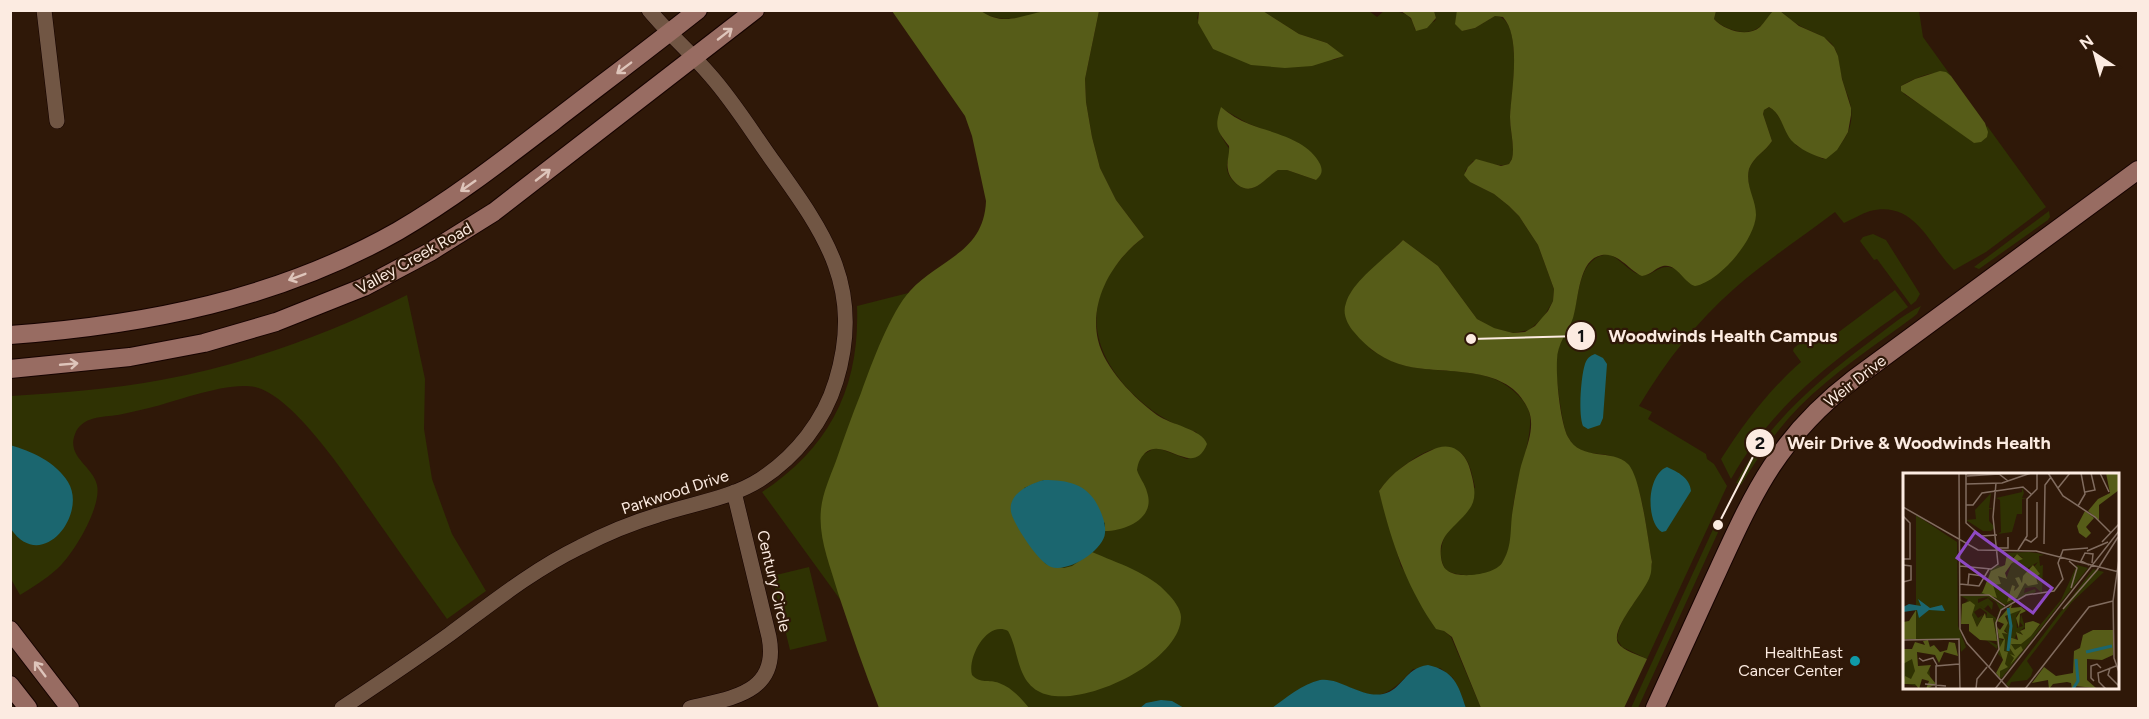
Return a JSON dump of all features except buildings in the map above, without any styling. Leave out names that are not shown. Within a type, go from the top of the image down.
[{"type":"main road","name":"Valley Creek Road","points":[[10,334],[98,327],[159,317],[260,291],[343,258],[398,231],[466,188],[698,10]]},
{"type":"main road","name":"Valley Creek Road","points":[[10,369],[148,355],[185,347],[276,322],[364,287],[479,222],[755,10]]},
{"type":"main road","name":"Weir Drive","points":[[1655,708],[1746,509],[1767,470],[1794,435],[1845,386],[2139,170]]},
{"type":"main road","points":[[10,630],[70,708]]},
{"type":"main road","points":[[10,685],[28,708]]},
{"type":"street","points":[[45,10],[57,121]]},
{"type":"street","name":"Parkwood Drive","points":[[350,706],[519,583],[563,556],[626,526],[734,492],[763,477],[785,460],[807,437],[830,399],[840,369],[844,347],[845,313],[837,269],[829,246],[818,226],[712,77],[649,10]]},
{"type":"street","name":"Century Circle","points":[[690,708],[737,703],[763,678],[770,662],[771,648],[734,492]]},
{"type":"green space","points":[[1052,10],[1099,11],[1085,79],[1092,137],[1100,168],[1116,200],[1144,237],[1122,257],[1106,282],[1097,310],[1098,340],[1101,351],[1114,372],[1139,400],[1163,419],[1193,431],[1207,444],[1201,454],[1194,458],[1187,458],[1161,449],[1153,449],[1145,453],[1137,470],[1147,492],[1149,501],[1147,509],[1137,521],[1122,529],[1105,531],[1105,523],[1044,480],[1024,488],[1025,538],[1046,564],[1064,568],[1072,566],[1092,552],[1133,569],[1152,580],[1172,599],[1181,614],[1176,634],[1164,651],[1146,666],[1100,689],[1076,695],[1055,696],[1038,691],[1026,679],[1022,671],[1008,631],[1000,629],[993,631],[980,642],[973,659],[972,675],[981,680],[1008,687],[1029,708],[879,708],[843,608],[823,541],[821,509],[825,491],[882,339],[896,311],[910,291],[969,244],[983,218],[986,201],[972,136],[965,116],[892,11],[981,11],[989,16],[1005,19]]},
{"type":"green space","points":[[1457,10],[1716,11],[1714,19],[1718,23],[1742,32],[1755,30],[1773,11],[1780,11],[1799,26],[1824,37],[1834,47],[1851,108],[1848,132],[1837,150],[1826,159],[1798,146],[1791,140],[1773,110],[1769,107],[1764,110],[1763,114],[1772,141],[1749,169],[1748,181],[1756,209],[1754,225],[1743,247],[1715,277],[1695,286],[1668,266],[1660,267],[1642,276],[1618,259],[1608,255],[1594,258],[1584,272],[1573,318],[1557,354],[1558,388],[1565,430],[1574,445],[1581,450],[1621,459],[1633,471],[1640,495],[1652,562],[1651,574],[1647,583],[1624,619],[1617,636],[1618,643],[1624,648],[1647,659],[1624,708],[1481,708],[1452,637],[1436,629],[1408,580],[1394,545],[1379,491],[1396,472],[1424,454],[1441,447],[1451,447],[1457,450],[1469,466],[1474,498],[1470,509],[1443,540],[1442,563],[1448,571],[1453,573],[1476,575],[1492,570],[1502,563],[1509,546],[1520,470],[1531,424],[1528,409],[1519,394],[1506,384],[1491,378],[1456,371],[1422,369],[1398,364],[1384,358],[1365,344],[1354,332],[1345,314],[1346,303],[1355,286],[1403,240],[1438,266],[1477,319],[1494,328],[1513,333],[1525,332],[1535,326],[1553,301],[1554,289],[1538,245],[1519,216],[1494,194],[1470,182],[1464,175],[1476,159],[1501,166],[1509,164],[1512,159],[1510,117],[1514,51],[1509,26],[1503,17],[1495,16],[1475,28],[1462,31],[1455,24]]},
{"type":"green space","points":[[981,11],[1046,11],[1005,19],[996,18]]},
{"type":"green space","points":[[1099,11],[1199,11],[1197,18],[1213,49],[1334,60],[1343,56],[1327,43],[1299,34],[1263,11],[1369,11],[1377,17],[1384,11],[1395,11],[1408,16],[1415,30],[1435,21],[1434,11],[1457,11],[1462,31],[1475,28],[1495,16],[1504,20],[1510,29],[1514,60],[1510,118],[1512,159],[1509,164],[1505,165],[1473,161],[1465,171],[1470,182],[1494,194],[1519,216],[1538,245],[1554,289],[1553,301],[1543,318],[1529,330],[1513,333],[1493,328],[1477,319],[1438,266],[1403,240],[1363,278],[1350,294],[1370,349],[1407,366],[1466,372],[1494,379],[1519,396],[1529,413],[1529,435],[1513,506],[1511,542],[1505,558],[1494,571],[1482,575],[1459,574],[1447,571],[1441,559],[1444,538],[1475,487],[1469,464],[1461,453],[1451,448],[1428,451],[1404,466],[1379,491],[1401,566],[1444,631],[1451,637],[1481,708],[1466,708],[1453,678],[1440,668],[1413,669],[1389,691],[1372,695],[1325,680],[1329,708],[897,708],[858,624],[762,492],[806,455],[823,435],[836,412],[846,389],[853,363],[857,335],[857,306],[1007,268],[1144,454],[1158,448],[1187,459],[1203,451],[1196,432],[1160,416],[1130,391],[1114,371],[1103,351],[1097,331],[1097,311],[1102,291],[1111,272],[1125,254],[1144,237],[1116,200],[1100,168],[1086,102],[1085,79]],"holes":[[[1221,108],[1247,123],[1291,140],[1316,180],[1287,170],[1278,170],[1255,187],[1246,188],[1238,185],[1231,178],[1227,169],[1230,150],[1221,136]]]},
{"type":"green space","points":[[1199,11],[1263,11],[1299,34],[1327,43],[1344,56],[1312,66],[1285,68],[1251,65],[1213,49],[1198,23]]},
{"type":"green space","points":[[1401,11],[1434,11],[1436,18],[1427,28],[1416,31],[1411,18]]},
{"type":"green space","points":[[1716,11],[1775,11],[1753,31],[1741,32],[1718,23],[1714,19]]},
{"type":"green space","points":[[1780,11],[1919,11],[1923,37],[1951,76],[1933,73],[1919,77],[1901,86],[1904,94],[1974,143],[1987,126],[1985,123],[2046,207],[1986,252],[1954,270],[1920,227],[1899,212],[1886,209],[1870,211],[1844,223],[1835,212],[1747,278],[1695,328],[1671,358],[1639,406],[1652,412],[1648,419],[1706,454],[1707,459],[1714,464],[1727,486],[1647,659],[1622,647],[1617,639],[1623,619],[1646,582],[1652,561],[1640,494],[1634,478],[1618,460],[1578,449],[1567,435],[1558,386],[1557,352],[1571,321],[1582,277],[1591,262],[1599,257],[1609,254],[1643,275],[1664,267],[1675,269],[1729,264],[1746,241],[1755,221],[1755,209],[1748,175],[1754,161],[1772,141],[1763,114],[1764,110],[1769,107],[1775,111],[1797,146],[1823,159],[1845,138],[1850,125],[1851,109],[1836,51],[1828,40],[1799,25]]},
{"type":"green space","points":[[1940,71],[1951,76],[1985,123],[1987,137],[1981,142],[1974,143],[1901,91],[1901,86]]},
{"type":"green space","points":[[1221,107],[1242,121],[1289,138],[1307,148],[1320,164],[1322,171],[1320,176],[1316,180],[1287,170],[1278,170],[1255,187],[1249,189],[1238,185],[1229,172],[1227,164],[1229,146],[1217,124]]},
{"type":"green space","points":[[2049,211],[2048,220],[1979,269],[1974,267]]},
{"type":"green space","points":[[1873,234],[1886,240],[1920,294],[1911,305],[1877,259],[1874,260],[1860,241],[1863,237]]},
{"type":"green space","points":[[1895,290],[1908,307],[1832,363],[1809,383],[1768,426],[1731,479],[1721,459],[1758,408],[1801,362],[1793,351],[1794,348],[1814,332],[1824,343]]},
{"type":"green space","points":[[407,295],[425,379],[424,429],[432,479],[452,534],[486,591],[447,619],[343,472],[308,427],[272,395],[255,387],[244,386],[217,389],[149,408],[94,418],[78,428],[73,442],[74,449],[95,478],[97,485],[91,518],[64,562],[20,595],[11,579],[11,396],[124,386],[225,365],[318,335]]},
{"type":"green space","points":[[1921,306],[1917,314],[1840,371],[1799,407],[1768,444],[1741,485],[1736,483],[1763,441],[1811,389],[1900,318]]},
{"type":"green space","points":[[1715,525],[1720,528],[1638,708],[1631,708]]},
{"type":"green space","points":[[809,567],[827,641],[790,650],[772,576]]},
{"type":"water","points":[[1595,354],[1603,358],[1607,364],[1603,418],[1600,425],[1588,429],[1583,426],[1581,420],[1581,386],[1586,362]]},
{"type":"water","points":[[10,445],[26,450],[50,463],[68,482],[73,495],[72,509],[67,523],[59,534],[48,542],[36,545],[23,541],[11,529]]},
{"type":"water","points":[[1667,467],[1686,479],[1691,491],[1666,531],[1662,532],[1653,519],[1651,499],[1655,479]]},
{"type":"water","points":[[1044,480],[1069,482],[1082,488],[1094,499],[1105,526],[1103,540],[1099,546],[1084,559],[1066,567],[1051,567],[1041,559],[1020,532],[1011,512],[1013,499],[1017,494],[1030,485]]},
{"type":"water","points":[[1428,665],[1444,671],[1454,680],[1466,708],[1272,708],[1301,688],[1320,680],[1335,681],[1366,693],[1383,694],[1390,692],[1414,670]]},
{"type":"water","points":[[1161,700],[1172,701],[1184,708],[1140,708],[1146,703]]},
{"type":"place","name":"Woodwinds Health Campus","points":[[1471,339]]},
{"type":"place","name":"Weir Drive & Woodwinds Health","points":[[1718,525]]},
{"type":"place","name":"HealthEast Cancer Center","points":[[1855,661]]}]
